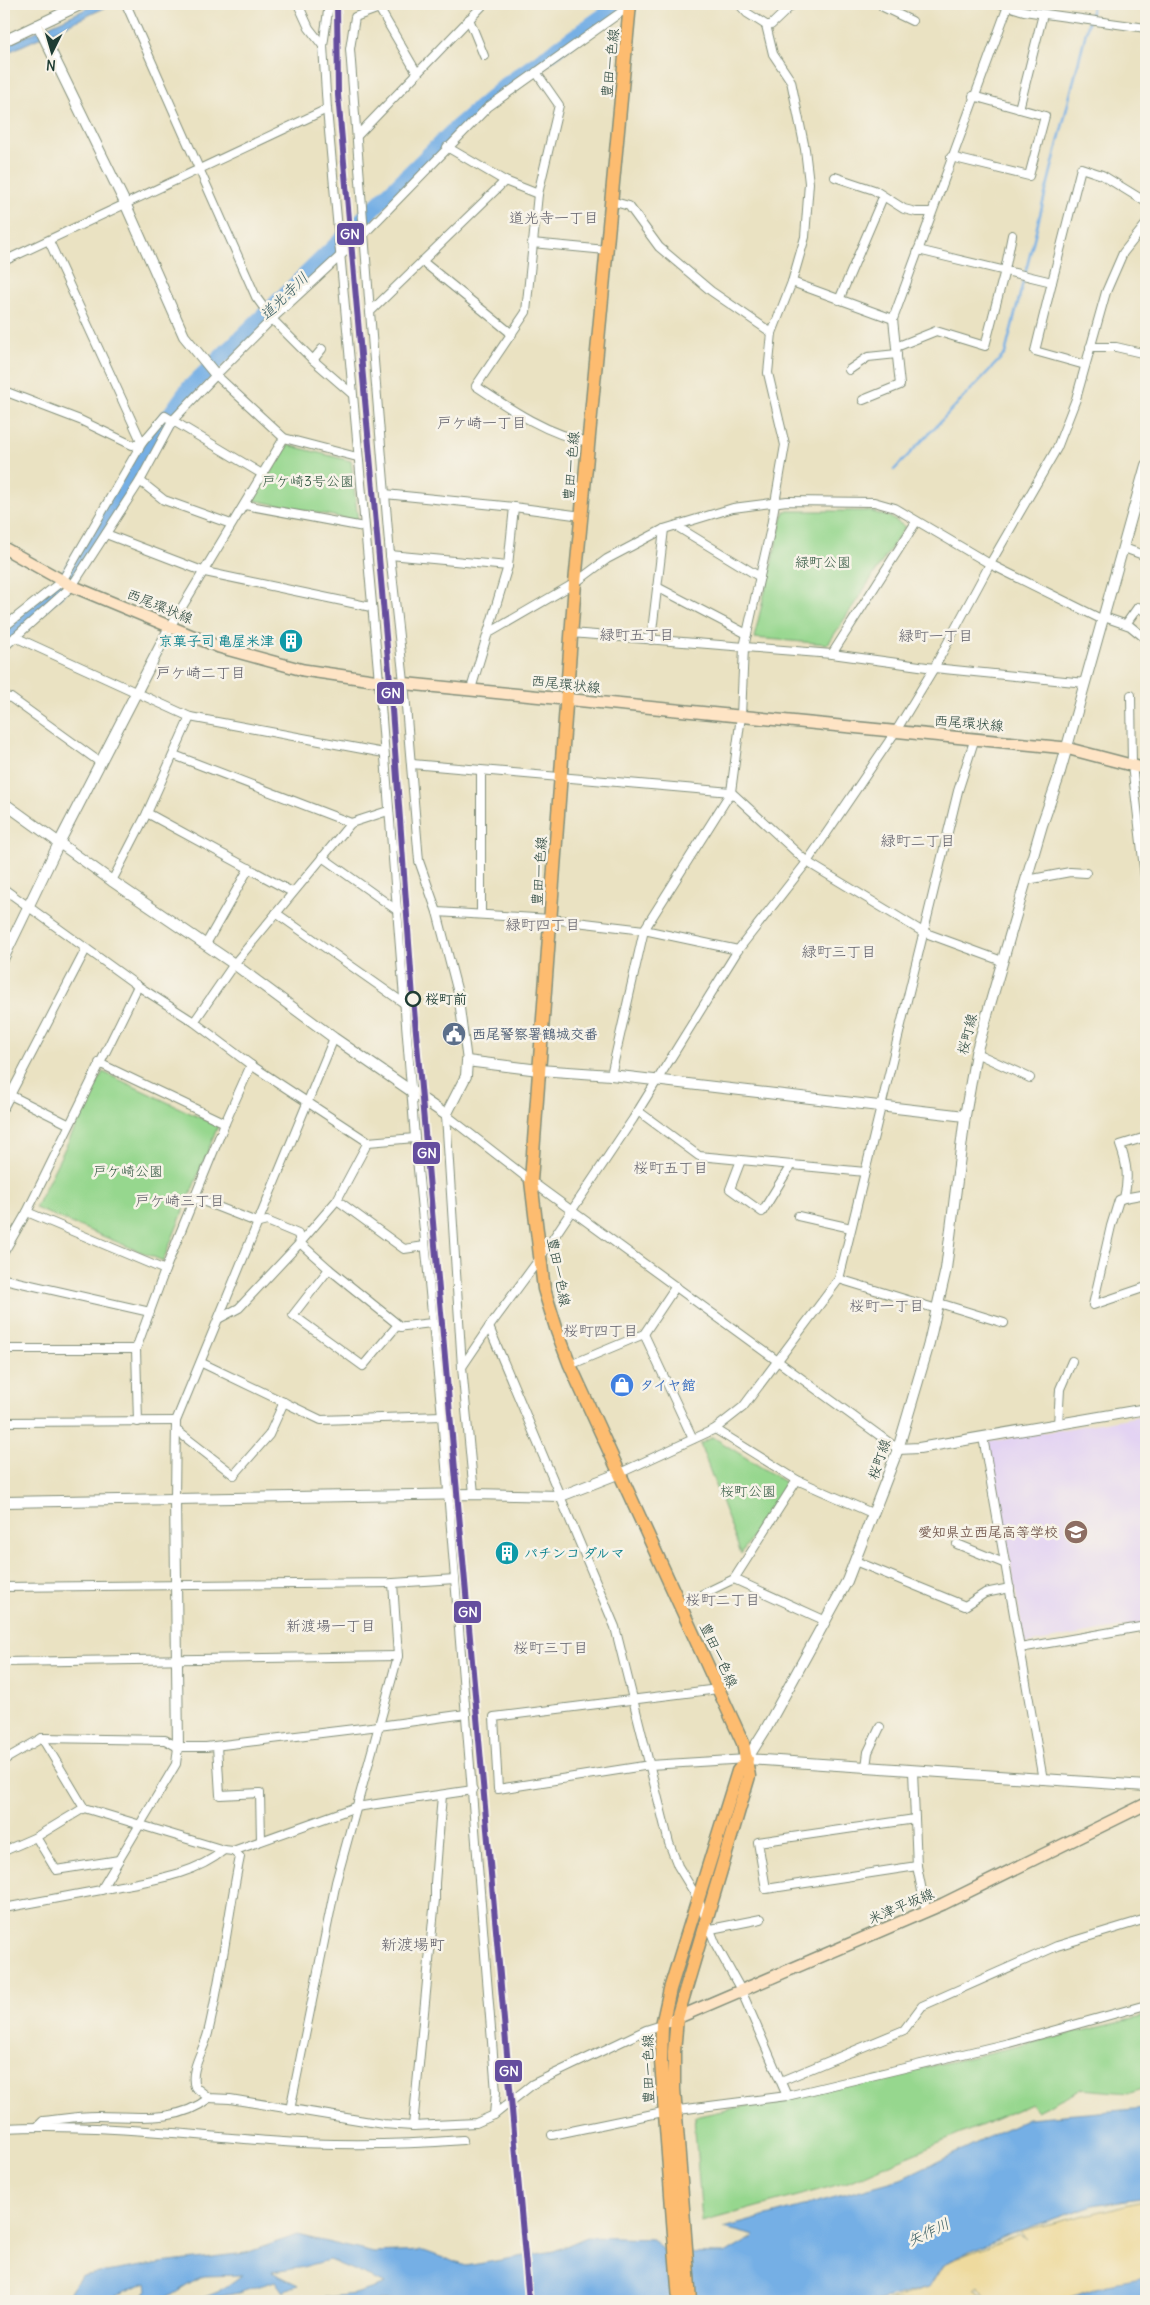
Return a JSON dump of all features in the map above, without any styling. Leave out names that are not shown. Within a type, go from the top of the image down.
[{"type":"main road","name":"豊田一色線","points":[[631,4],[575,584],[532,1181],[544,1289],[557,1331],[570,1365],[743,1743],[747,1759],[749,1776],[709,1923],[677,2018],[670,2116],[678,2301]]},
{"type":"main road","name":"西尾環状線","points":[[4,548],[67,583],[219,647],[303,670],[378,681],[404,682],[566,700],[1066,748],[1146,769]]},
{"type":"main road","name":"豊田一色線","points":[[690,2301],[662,2025],[670,1990],[738,1771],[747,1759]]},
{"type":"main road","name":"米津平坂線","points":[[662,2025],[926,1911],[1146,1804]]},
{"type":"street","points":[[4,41],[41,30],[82,4]]},
{"type":"street","points":[[127,4],[256,297],[272,318],[313,360],[352,393]]},
{"type":"street","points":[[298,4],[309,28],[323,46]]},
{"type":"street","points":[[329,4],[323,46],[327,109],[398,911],[415,1138],[449,1495],[496,2092],[494,2115]]},
{"type":"street","points":[[357,136],[484,4]]},
{"type":"street","points":[[4,647],[67,583],[106,534],[140,481],[173,420],[216,374],[363,232],[488,107],[631,4]]},
{"type":"street","points":[[610,1075],[644,930],[731,792],[741,716],[744,647],[760,577],[785,445],[768,373],[772,333],[792,282],[805,237],[809,183],[805,149],[791,81],[773,54],[766,26],[747,13],[739,4]]},
{"type":"street","points":[[766,26],[771,25],[793,4]]},
{"type":"street","points":[[884,4],[883,7],[912,22]]},
{"type":"street","points":[[863,400],[900,386],[893,319],[952,157],[1004,5],[1043,14],[1146,28]]},
{"type":"street","points":[[417,73],[379,8],[355,17],[350,48],[363,232],[390,554],[412,764],[419,860],[437,912],[458,994],[467,1061],[466,1076],[446,1115],[462,1367],[474,1494]]},
{"type":"street","points":[[1019,109],[1043,14]]},
{"type":"street","points":[[469,19],[484,56]]},
{"type":"street","points":[[41,30],[124,204],[184,336],[216,374],[284,438],[357,457]]},
{"type":"street","points":[[536,72],[558,105],[538,194],[526,312],[476,386],[519,415],[576,440],[589,442]]},
{"type":"street","points":[[952,157],[1030,176],[1045,116],[973,96]]},
{"type":"street","points":[[4,261],[49,242],[199,168],[327,109]]},
{"type":"street","points":[[447,148],[505,181],[538,194]]},
{"type":"street","points":[[1085,365],[1035,351],[1081,168],[1102,175],[1146,202]]},
{"type":"street","points":[[836,177],[874,190],[904,208],[916,212],[932,212]]},
{"type":"street","points":[[370,312],[505,181]]},
{"type":"street","points":[[839,300],[883,197]]},
{"type":"street","points":[[612,201],[629,206],[659,247],[711,291],[772,333]]},
{"type":"street","points":[[462,1367],[540,1258],[638,1111],[738,950],[807,862],[896,731],[934,668],[990,564],[1057,448],[1076,399],[1106,292],[1120,261],[1146,224]]},
{"type":"street","points":[[849,370],[868,358],[896,350],[936,331],[985,346],[1012,235]]},
{"type":"street","points":[[49,242],[142,443]]},
{"type":"street","points":[[532,243],[606,250]]},
{"type":"street","points":[[918,250],[1052,282]]},
{"type":"street","points":[[422,261],[512,334]]},
{"type":"street","points":[[792,282],[893,319]]},
{"type":"street","points":[[1090,347],[1116,347],[1146,354]]},
{"type":"street","points":[[313,360],[322,349]]},
{"type":"street","points":[[4,392],[80,420],[132,445],[142,443]]},
{"type":"street","points":[[4,627],[67,583],[142,443],[165,416],[262,474]]},
{"type":"street","points":[[4,957],[59,843],[170,627],[205,572],[231,524],[284,438]]},
{"type":"street","name":"桜町線","points":[[747,1759],[767,1727],[847,1581],[898,1449],[938,1306],[946,1270],[965,1116],[976,1052],[1104,619],[1146,465]]},
{"type":"street","points":[[140,481],[164,500],[231,524]]},
{"type":"street","points":[[385,494],[582,516]]},
{"type":"street","points":[[489,634],[575,584],[607,559],[664,528],[733,508],[775,502],[874,502],[895,508],[990,564],[1104,619],[1126,624],[1146,640]]},
{"type":"street","points":[[244,505],[364,527]]},
{"type":"street","points":[[471,689],[508,566],[514,507]]},
{"type":"street","points":[[832,654],[916,522]]},
{"type":"street","points":[[676,526],[760,577]]},
{"type":"street","points":[[651,640],[664,528]]},
{"type":"street","points":[[106,534],[205,572],[371,607]]},
{"type":"street","points":[[1124,548],[1146,556]]},
{"type":"street","points":[[390,554],[508,566]]},
{"type":"street","points":[[657,587],[748,634]]},
{"type":"street","points":[[1126,624],[1138,608],[1146,612]]},
{"type":"street","points":[[571,633],[832,654],[934,668],[1085,683]]},
{"type":"street","points":[[15,637],[190,717],[384,753]]},
{"type":"street","points":[[1131,695],[1132,765],[1146,884]]},
{"type":"street","points":[[4,697],[11,698],[101,763]]},
{"type":"street","points":[[112,881],[147,813],[190,717]]},
{"type":"street","points":[[4,1502],[474,1494],[561,1496],[620,1473],[693,1439],[715,1428],[743,1407],[839,1279],[958,791],[975,738]]},
{"type":"street","points":[[174,755],[351,823]]},
{"type":"street","points":[[412,764],[731,792],[807,862],[923,932],[1002,961]]},
{"type":"street","points":[[481,771],[481,914]]},
{"type":"street","points":[[4,804],[112,881],[206,944],[334,1038],[446,1115],[571,1210],[898,1449],[919,1448],[1146,1409]]},
{"type":"street","points":[[194,1022],[234,964],[351,823],[388,811]]},
{"type":"street","points":[[147,813],[292,892]]},
{"type":"street","points":[[322,857],[398,911]]},
{"type":"street","points":[[206,944],[249,868]]},
{"type":"street","points":[[1027,880],[1070,872],[1086,873]]},
{"type":"street","points":[[4,889],[138,986],[194,1022],[251,1065],[368,1142],[415,1138]]},
{"type":"street","points":[[437,912],[550,919],[644,930],[738,950]]},
{"type":"street","points":[[276,913],[405,1004]]},
{"type":"street","points":[[4,1107],[7,1093],[86,949]]},
{"type":"street","points":[[4,1252],[26,1212],[138,986]]},
{"type":"street","points":[[101,1890],[176,1764],[178,1747],[176,1421],[202,1363],[309,1104],[334,1038]]},
{"type":"street","points":[[976,1052],[1030,1078]]},
{"type":"street","points":[[467,1061],[539,1070],[610,1075],[965,1116]]},
{"type":"street","points":[[99,1063],[225,1123]]},
{"type":"street","points":[[138,1422],[136,1348],[165,1270],[225,1123],[251,1065]]},
{"type":"street","points":[[7,1093],[68,1124]]},
{"type":"street","points":[[638,1111],[699,1156],[865,1172]]},
{"type":"street","points":[[1124,1198],[1128,1175],[1120,1145],[1146,1136]]},
{"type":"street","points":[[220,1318],[239,1308],[300,1244],[337,1200],[368,1142]]},
{"type":"street","points":[[741,1160],[730,1189],[762,1212],[792,1165]]},
{"type":"street","points":[[1146,1194],[1119,1200],[1111,1226],[1093,1305],[1146,1287]]},
{"type":"street","points":[[195,1198],[259,1223],[267,1221],[298,1234],[300,1244],[401,1327]]},
{"type":"street","points":[[337,1200],[404,1249],[425,1246]]},
{"type":"street","points":[[26,1212],[165,1270]]},
{"type":"street","points":[[798,1216],[851,1228]]},
{"type":"street","points":[[329,1269],[293,1315],[363,1366],[396,1327],[432,1323]]},
{"type":"street","points":[[4,1279],[150,1312]]},
{"type":"street","points":[[839,1279],[1004,1323]]},
{"type":"street","points":[[570,1365],[644,1334],[676,1286]]},
{"type":"street","points":[[489,1327],[615,1627],[669,1843],[678,1866],[698,1899],[716,1945],[741,1990],[787,2096]]},
{"type":"street","points":[[644,1334],[693,1439]]},
{"type":"street","points":[[4,1349],[136,1348]]},
{"type":"street","points":[[1058,1425],[1060,1389],[1072,1361]]},
{"type":"street","points":[[202,1363],[321,1420],[442,1416]]},
{"type":"street","points":[[176,1430],[234,1475],[269,1435],[284,1402]]},
{"type":"street","points":[[4,1422],[176,1421]]},
{"type":"street","points":[[715,1428],[797,1480],[874,1514]]},
{"type":"street","points":[[983,1437],[1043,1780]]},
{"type":"street","points":[[680,1605],[734,1579],[797,1480]]},
{"type":"street","points":[[957,1544],[1006,1564]]},
{"type":"street","points":[[855,1561],[965,1606],[985,1593],[1010,1588]]},
{"type":"street","points":[[4,1587],[393,1582],[455,1579]]},
{"type":"street","points":[[734,1579],[826,1621]]},
{"type":"street","points":[[290,2110],[321,1952],[356,1807],[398,1656],[393,1582]]},
{"type":"street","points":[[1020,1648],[1146,1626]]},
{"type":"street","points":[[4,1662],[398,1656]]},
{"type":"street","points":[[718,1689],[494,1717],[498,1789],[650,1765],[747,1759],[1146,1786]]},
{"type":"street","points":[[4,1760],[42,1738],[165,1740],[178,1747],[217,1746],[466,1714]]},
{"type":"street","points":[[866,1767],[868,1752],[880,1727]]},
{"type":"street","points":[[42,1738],[84,1808],[224,1850],[233,1851],[356,1807],[473,1790]]},
{"type":"street","points":[[217,1746],[220,1795],[260,1793],[260,1840]]},
{"type":"street","points":[[913,1771],[917,1866],[926,1911]]},
{"type":"street","points":[[412,2126],[435,1899],[434,1883],[442,1795]]},
{"type":"street","points":[[4,1851],[36,1836],[84,1808]]},
{"type":"street","points":[[915,1819],[758,1842],[766,1889],[917,1866]]},
{"type":"street","points":[[36,1836],[56,1870],[119,1860]]},
{"type":"street","points":[[4,1908],[101,1890],[182,1872],[214,1859],[224,1850]]},
{"type":"street","points":[[233,1851],[240,1856],[208,2034],[193,2082],[198,2092],[209,2098],[230,2099],[290,2110],[412,2126],[476,2123],[494,2115],[533,2084],[646,2030],[662,2025]]},
{"type":"street","points":[[709,1923],[760,1919]]},
{"type":"street","points":[[781,2081],[904,2030],[922,2006],[1057,1946],[1146,1919]]},
{"type":"street","points":[[552,2135],[787,2096],[1009,2044],[1146,2005]]},
{"type":"street","points":[[37,2127],[43,2121],[96,2116],[159,2117],[191,2110],[209,2098]]},
{"type":"street","points":[[4,2128],[105,2128],[271,2141],[357,2144],[463,2140]]},
{"type":"shaded area","name":"愛知県立西尾高等学校","points":[[1146,1415],[1146,1623],[1025,1644],[989,1442]]},
{"type":"green space","name":"戸ケ崎3号公園","points":[[288,445],[351,461],[358,521],[253,500]]},
{"type":"green space","name":"緑町公園","points":[[784,511],[869,511],[890,517],[905,527],[828,644],[754,638]]},
{"type":"green space","name":"戸ケ崎公園","points":[[103,1072],[218,1126],[163,1261],[35,1208]]},
{"type":"green space","name":"桜町公園","points":[[713,1437],[786,1483],[741,1554],[700,1444]]},
{"type":"green space","points":[[1146,2016],[1146,2088],[1130,2093],[1080,2089],[1037,2111],[1031,2104],[848,2182],[702,2222],[694,2117],[954,2061]]},
{"type":"sand","points":[[1146,2200],[1146,2280],[1067,2298],[986,2301],[979,2286],[975,2289],[985,2301],[887,2301],[929,2287],[943,2264],[1020,2234],[1027,2239],[1021,2231]]},
{"type":"water","points":[[97,4],[113,4],[4,54],[4,46]]},
{"type":"water","name":"矢作川","points":[[1146,2108],[1146,2197],[1093,2205],[1008,2235],[943,2264],[929,2287],[876,2301],[292,2301],[355,2294],[386,2284],[329,2260],[299,2268],[272,2272],[298,2285],[283,2292],[275,2281],[238,2293],[195,2301],[220,2291],[242,2275],[203,2276],[162,2301],[136,2301],[148,2290],[147,2283],[104,2301],[64,2301],[81,2276],[161,2263],[246,2253],[297,2235],[374,2253],[424,2251],[466,2266],[554,2251],[587,2237],[653,2239],[665,2253],[725,2254],[755,2236],[724,2228],[904,2178],[1028,2118]]},
{"type":"water","points":[[1146,2277],[1146,2301],[1059,2301],[1108,2284]]},
{"type":"waterway","name":"道光寺川","points":[[4,639],[61,587],[127,485],[148,445],[189,388],[457,127],[506,85],[620,4]]},
{"type":"waterway","points":[[894,470],[1005,354],[1093,4]]},
{"type":"transit line","name":"GN","points":[[337,4],[338,95],[390,682],[413,998],[529,2301]]},
{"type":"place","name":"京菓子司 亀屋米津","points":[[291,641]]},
{"type":"place","name":"桜町前","points":[[413,999]]},
{"type":"place","name":"西尾警察署鶴城交番","points":[[454,1034]]},
{"type":"place","name":"タイヤ館","points":[[622,1385]]},
{"type":"place","name":"愛知県立西尾高等学校","points":[[1076,1532]]},
{"type":"place","name":"パチンコ ダルマ","points":[[507,1553]]},
{"type":"district","name":"道光寺一丁目","points":[[554,217]]},
{"type":"district","name":"戸ケ崎一丁目","points":[[482,422]]},
{"type":"district","name":"緑町五丁目","points":[[637,634]]},
{"type":"district","name":"緑町一丁目","points":[[936,635]]},
{"type":"district","name":"戸ケ崎二丁目","points":[[201,672]]},
{"type":"district","name":"緑町二丁目","points":[[918,840]]},
{"type":"district","name":"緑町四丁目","points":[[543,924]]},
{"type":"district","name":"緑町三丁目","points":[[839,951]]},
{"type":"district","name":"桜町五丁目","points":[[671,1167]]},
{"type":"district","name":"戸ケ崎三丁目","points":[[180,1200]]},
{"type":"district","name":"桜町一丁目","points":[[887,1305]]},
{"type":"district","name":"桜町四丁目","points":[[601,1330]]},
{"type":"district","name":"桜町二丁目","points":[[723,1599]]},
{"type":"district","name":"新渡場一丁目","points":[[331,1625]]},
{"type":"district","name":"桜町三丁目","points":[[551,1647]]},
{"type":"district","name":"新渡場町","points":[[413,1944]]}]
